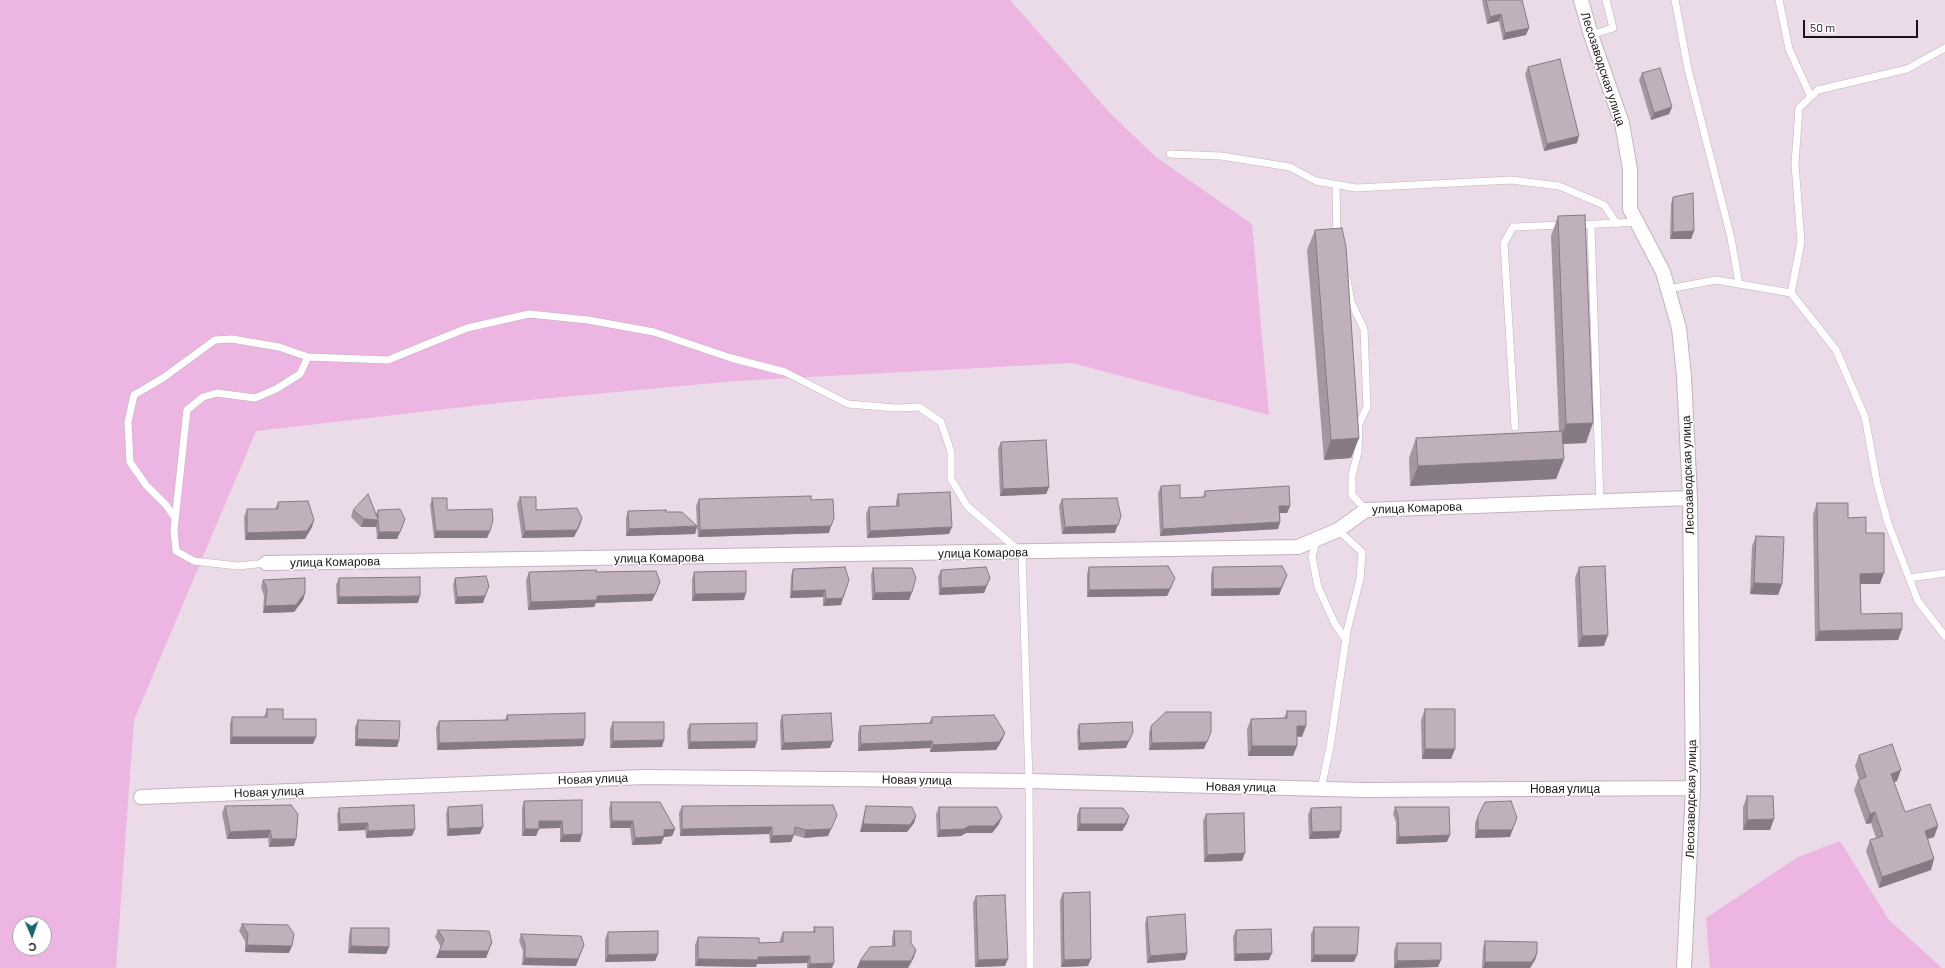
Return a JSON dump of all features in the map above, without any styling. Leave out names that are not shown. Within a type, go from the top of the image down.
[{"type":"street","name":"Лесозаводская улица","points":[[1581,0],[1591,36],[1622,123],[1630,169],[1630,209],[1663,272],[1678,328],[1684,376],[1690,498],[1693,788],[1684,968]]},
{"type":"street","name":"улица Комарова","points":[[266,563],[1298,548],[1338,530],[1366,510],[1690,498]]},
{"type":"street","name":"Новая улица","points":[[141,797],[644,778],[1029,781],[1321,789],[1693,788]]},
{"type":"lane","points":[[1591,36],[1613,28],[1606,0]]},
{"type":"lane","points":[[1676,0],[1688,69],[1731,238],[1739,284]]},
{"type":"lane","points":[[1779,0],[1789,49],[1811,97]]},
{"type":"lane","points":[[1791,293],[1801,242],[1795,164],[1798,108],[1818,90],[1907,69],[1945,48]]},
{"type":"lane","points":[[1170,154],[1221,156],[1290,167],[1316,181],[1356,188],[1511,180],[1560,186],[1604,205],[1618,224]]},
{"type":"lane","points":[[1336,185],[1338,242]]},
{"type":"lane","points":[[1515,427],[1504,243],[1513,227],[1618,224],[1637,222]]},
{"type":"lane","points":[[1591,225],[1600,502]]},
{"type":"lane","points":[[1346,272],[1351,302],[1364,328],[1367,407],[1359,424],[1358,452],[1352,474],[1352,495],[1366,510]]},
{"type":"lane","points":[[1668,289],[1716,280],[1791,293],[1836,350],[1865,417],[1877,483],[1888,522],[1909,578],[1918,601],[1945,636]]},
{"type":"lane","points":[[175,518],[166,505],[146,485],[130,462],[128,422],[134,395],[163,378],[215,340],[232,339],[279,348],[308,358],[388,360],[467,328],[529,314],[588,320],[654,332],[730,358],[785,372],[848,404],[896,408],[919,407],[941,422],[951,452],[951,479],[967,506],[1022,553],[1029,781],[1030,968]]},
{"type":"lane","points":[[266,563],[238,566],[194,561],[176,551],[175,518],[187,410],[203,397],[217,393],[255,398],[276,389],[300,374],[308,358]]},
{"type":"lane","points":[[1321,789],[1330,747],[1346,640],[1360,579],[1362,552],[1338,530]]},
{"type":"lane","points":[[1316,541],[1312,557],[1318,587],[1336,624],[1346,640]]},
{"type":"lane","points":[[1909,578],[1945,573]]},
{"type":"shaded area","points":[[0,0],[1010,0],[1109,112],[1156,157],[1252,224],[1269,415],[1072,363],[735,381],[498,403],[256,431],[134,720],[116,968],[0,968]]},
{"type":"shaded area","points":[[1840,841],[1889,920],[1942,968],[1710,968],[1706,918],[1798,857]]},
{"type":"building","points":[[1486,0],[1522,0],[1529,28],[1505,33],[1501,14],[1490,17]]},
{"type":"building","points":[[1560,59],[1579,136],[1547,144],[1528,67]]},
{"type":"building","points":[[1660,68],[1672,107],[1654,113],[1642,73]]},
{"type":"building","points":[[1693,193],[1694,231],[1673,232],[1673,197]]},
{"type":"building","points":[[1585,215],[1593,423],[1566,424],[1558,216]]},
{"type":"building","points":[[1342,228],[1346,247],[1359,438],[1331,440],[1315,230]]},
{"type":"building","points":[[1562,431],[1564,459],[1418,466],[1416,438]]},
{"type":"building","points":[[1046,440],[1049,487],[1003,489],[1001,442]]},
{"type":"building","points":[[1180,485],[1180,498],[1205,497],[1205,491],[1289,486],[1290,506],[1279,506],[1280,522],[1163,529],[1161,486]]},
{"type":"building","points":[[950,492],[952,527],[870,531],[869,507],[899,506],[898,494]]},
{"type":"building","points":[[368,494],[378,519],[378,510],[400,509],[405,519],[400,532],[379,532],[378,520],[364,519],[353,510]]},
{"type":"building","points":[[811,496],[811,500],[833,499],[834,518],[831,526],[700,530],[699,499]]},
{"type":"building","points":[[520,497],[536,497],[536,510],[577,508],[582,518],[577,530],[525,531]]},
{"type":"building","points":[[432,498],[447,498],[447,510],[492,509],[493,520],[490,531],[436,531]]},
{"type":"building","points":[[1117,498],[1121,516],[1118,525],[1065,527],[1062,499]]},
{"type":"building","points":[[308,501],[314,520],[307,531],[247,533],[247,509],[278,509],[278,502]]},
{"type":"building","points":[[1817,503],[1848,503],[1848,518],[1866,517],[1866,533],[1884,533],[1884,573],[1860,574],[1861,614],[1902,613],[1902,629],[1819,631]]},
{"type":"building","points":[[666,510],[666,512],[682,512],[697,526],[629,529],[628,511]]},
{"type":"building","points":[[1756,536],[1784,537],[1782,584],[1754,583]]},
{"type":"building","points":[[1168,566],[1175,578],[1170,589],[1089,590],[1089,567]]},
{"type":"building","points":[[1282,566],[1287,575],[1281,588],[1213,589],[1213,567]]},
{"type":"building","points":[[1605,566],[1608,635],[1582,636],[1579,567]]},
{"type":"building","points":[[845,567],[849,580],[843,598],[826,599],[825,590],[792,591],[793,569]]},
{"type":"building","points":[[986,567],[990,578],[986,586],[941,588],[941,570]]},
{"type":"building","points":[[873,568],[912,568],[916,578],[912,592],[875,593]]},
{"type":"building","points":[[596,570],[596,572],[656,571],[660,582],[655,594],[597,596],[597,600],[531,602],[529,572]]},
{"type":"building","points":[[746,571],[746,593],[695,594],[694,572]]},
{"type":"building","points":[[486,576],[489,586],[485,596],[457,597],[455,578]]},
{"type":"building","points":[[420,577],[420,596],[339,597],[339,578]]},
{"type":"building","points":[[305,578],[305,593],[296,605],[265,606],[267,589],[263,580]]},
{"type":"building","points":[[267,709],[283,709],[283,719],[316,719],[316,737],[232,737],[232,717],[267,717]]},
{"type":"building","points":[[1425,709],[1455,709],[1455,749],[1425,749]]},
{"type":"building","points":[[1287,711],[1306,711],[1306,726],[1297,726],[1297,746],[1252,746],[1251,719],[1287,718]]},
{"type":"building","points":[[1166,712],[1211,712],[1211,732],[1207,742],[1152,743],[1151,726]]},
{"type":"building","points":[[585,713],[585,739],[439,743],[439,721],[508,720],[507,715]]},
{"type":"building","points":[[831,713],[833,741],[784,743],[782,715]]},
{"type":"building","points":[[994,715],[1005,733],[999,742],[933,745],[932,741],[861,744],[860,726],[932,723],[932,717]]},
{"type":"building","points":[[358,720],[400,721],[399,740],[357,739]]},
{"type":"building","points":[[613,722],[664,722],[664,740],[613,741]]},
{"type":"building","points":[[1132,722],[1133,732],[1129,741],[1080,743],[1079,724]]},
{"type":"building","points":[[757,723],[757,741],[690,742],[690,724]]},
{"type":"building","points":[[1892,744],[1901,770],[1891,774],[1905,812],[1930,804],[1938,826],[1925,831],[1934,859],[1882,877],[1870,840],[1883,836],[1875,812],[1870,814],[1858,780],[1866,777],[1859,755]]},
{"type":"building","points":[[1747,796],[1773,796],[1774,819],[1747,820]]},
{"type":"building","points":[[582,800],[582,834],[563,835],[562,821],[539,821],[539,829],[525,829],[524,801]]},
{"type":"building","points":[[1511,801],[1517,818],[1512,830],[1478,830],[1478,816],[1485,802]]},
{"type":"building","points":[[611,802],[660,802],[675,829],[664,830],[664,836],[635,838],[633,821],[612,821]]},
{"type":"building","points":[[291,805],[298,814],[296,839],[272,839],[270,830],[230,832],[225,806]]},
{"type":"building","points":[[414,805],[415,829],[368,831],[368,823],[340,824],[339,808]]},
{"type":"building","points":[[482,805],[483,827],[449,829],[448,807]]},
{"type":"building","points":[[833,805],[837,815],[831,829],[806,830],[795,827],[794,835],[772,836],[772,827],[682,829],[682,806]]},
{"type":"building","points":[[866,806],[912,807],[916,816],[910,825],[863,824]]},
{"type":"building","points":[[939,807],[997,807],[1002,817],[994,826],[969,826],[964,829],[940,830]]},
{"type":"building","points":[[1341,807],[1341,831],[1312,832],[1311,808]]},
{"type":"building","points":[[1395,807],[1449,807],[1450,835],[1399,837],[1398,815]]},
{"type":"building","points":[[1080,808],[1123,808],[1129,816],[1125,824],[1080,824]]},
{"type":"building","points":[[1244,813],[1245,853],[1207,855],[1206,814]]},
{"type":"building","points":[[1090,892],[1091,959],[1064,960],[1063,893]]},
{"type":"building","points":[[1005,895],[1008,959],[978,960],[976,896]]},
{"type":"building","points":[[1185,914],[1187,953],[1150,956],[1147,917]]},
{"type":"building","points":[[242,924],[288,925],[294,934],[292,946],[247,945],[248,934]]},
{"type":"building","points":[[814,927],[833,927],[834,963],[810,964],[810,956],[758,957],[758,960],[698,959],[698,937],[759,938],[759,943],[783,942],[783,932],[815,932]]},
{"type":"building","points":[[1314,927],[1359,927],[1357,955],[1314,955]]},
{"type":"building","points":[[351,928],[389,928],[389,947],[351,946]]},
{"type":"building","points":[[1271,929],[1272,953],[1236,954],[1236,930]]},
{"type":"building","points":[[438,930],[489,931],[492,942],[488,951],[439,951],[444,940]]},
{"type":"building","points":[[658,931],[658,954],[608,955],[608,932]]},
{"type":"building","points":[[894,931],[911,931],[911,943],[916,950],[911,961],[860,961],[870,947],[895,946]]},
{"type":"building","points":[[521,934],[581,936],[584,945],[578,959],[525,958],[525,944]]},
{"type":"building","points":[[1485,941],[1537,942],[1537,953],[1532,962],[1485,962]]},
{"type":"building","points":[[1397,943],[1441,943],[1441,960],[1397,961]]}]
